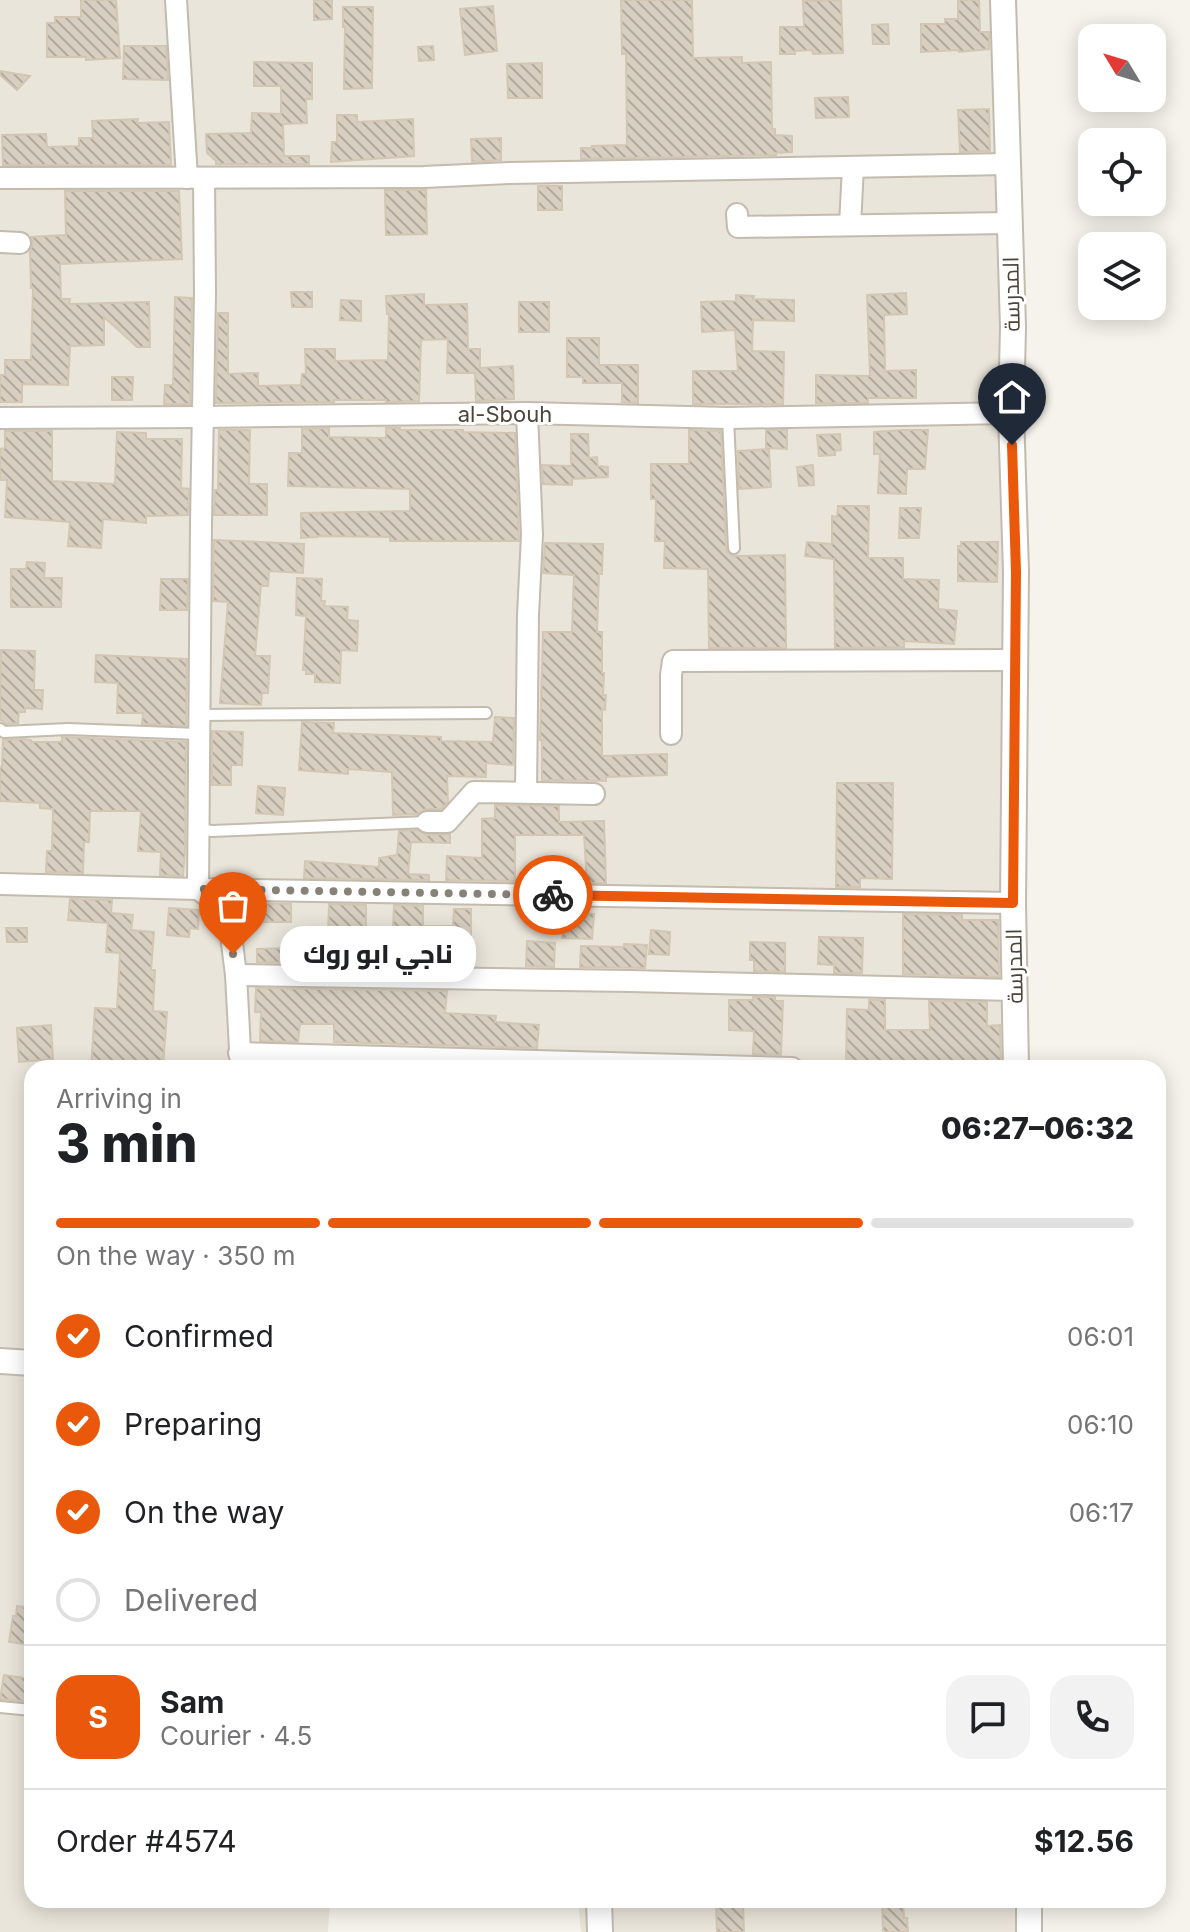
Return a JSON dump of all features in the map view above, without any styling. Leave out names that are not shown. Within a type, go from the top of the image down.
[{"type":"street","points":[[176,0],[196,178],[203,417],[198,889]]},
{"type":"street","name":"المدرسة","points":[[1003,0],[1013,327],[1011,413],[1016,572],[1013,903],[1016,1060]]},
{"type":"street","points":[[0,178],[424,177],[1007,164]]},
{"type":"street","points":[[850,225],[853,167]]},
{"type":"street","points":[[737,214],[738,227],[1009,223]]},
{"type":"street","points":[[526,792],[532,535],[527,413]]},
{"type":"street","name":"al-Sbouh","points":[[0,418],[527,413],[728,418],[1011,413]]},
{"type":"street","points":[[671,734],[673,661],[1016,660]]},
{"type":"street","points":[[427,822],[447,822],[474,792],[594,794]]},
{"type":"street","points":[[0,884],[1013,903]]},
{"type":"street","points":[[198,889],[228,911],[236,975],[240,1060]]},
{"type":"street","points":[[236,975],[1014,990]]},
{"type":"street","points":[[0,1361],[24,1362]]},
{"type":"street","points":[[599,1908],[600,1932]]},
{"type":"street","points":[[1029,1908],[1029,1932]]},
{"type":"lane","points":[[728,418],[734,548]]},
{"type":"lane","points":[[0,729],[4,732],[486,713]]},
{"type":"lane","points":[[199,829],[427,822]]},
{"type":"lane","points":[[0,1707],[24,1709]]},
{"type":"shaded area","points":[[0,0],[1015,0],[1028,518],[1023,755],[1028,1060],[24,1060],[24,1908],[330,1908],[328,1932],[0,1932]]},
{"type":"shaded area","points":[[579,1908],[1026,1908],[1026,1932],[581,1932]]},
{"type":"building","points":[[81,0],[116,0],[120,58],[86,60],[86,57],[47,57],[47,23],[55,23],[55,17],[81,17]]},
{"type":"building","points":[[314,0],[332,0],[332,19],[314,20]]},
{"type":"building","points":[[621,0],[692,0],[693,58],[742,57],[742,63],[771,62],[772,129],[775,129],[775,135],[792,136],[792,152],[776,155],[581,159],[581,148],[627,145],[626,54],[622,54]]},
{"type":"building","points":[[841,0],[843,53],[813,54],[812,50],[780,54],[780,27],[804,27],[803,1]]},
{"type":"building","points":[[958,0],[979,0],[980,32],[989,32],[989,49],[921,52],[921,24],[945,24],[945,19],[958,19]]},
{"type":"building","points":[[493,6],[497,51],[465,55],[460,9]]},
{"type":"building","points":[[343,7],[373,7],[372,88],[344,89]]},
{"type":"building","points":[[888,24],[889,44],[873,44],[872,25]]},
{"type":"building","points":[[124,46],[166,46],[168,80],[123,79]]},
{"type":"building","points":[[433,46],[434,60],[419,61],[418,47]]},
{"type":"building","points":[[254,62],[312,63],[312,99],[306,99],[307,123],[283,124],[284,156],[309,156],[309,164],[216,164],[207,153],[206,134],[251,133],[252,113],[281,114],[281,86],[254,86]]},
{"type":"building","points":[[542,63],[542,98],[508,98],[507,64]]},
{"type":"building","points":[[0,71],[30,76],[17,90],[0,75]]},
{"type":"building","points":[[848,97],[849,117],[816,118],[815,98]]},
{"type":"building","points":[[989,109],[990,151],[960,152],[958,110]]},
{"type":"building","points":[[337,115],[357,115],[357,122],[413,119],[414,156],[331,162],[332,142],[337,142]]},
{"type":"building","points":[[138,119],[137,123],[169,122],[171,165],[3,165],[2,135],[46,134],[47,147],[79,146],[79,138],[93,138],[92,121]]},
{"type":"building","points":[[501,138],[501,160],[472,162],[471,139]]},
{"type":"building","points":[[538,186],[562,186],[562,210],[538,210]]},
{"type":"building","points":[[385,190],[426,190],[427,234],[386,235]]},
{"type":"building","points":[[65,191],[179,191],[182,259],[60,264],[61,299],[70,299],[69,304],[149,302],[150,347],[137,347],[104,317],[104,345],[70,346],[68,385],[22,384],[22,402],[0,402],[0,375],[5,375],[5,360],[31,360],[31,237],[66,235]]},
{"type":"building","points":[[291,292],[312,292],[312,307],[292,307]]},
{"type":"building","points":[[906,293],[907,314],[884,315],[885,371],[916,370],[916,398],[868,398],[868,403],[816,403],[816,375],[870,376],[867,295]]},
{"type":"building","points":[[424,294],[424,305],[467,304],[468,349],[480,349],[480,368],[513,366],[514,399],[476,401],[475,373],[447,373],[448,339],[421,340],[419,401],[216,403],[218,313],[228,313],[228,374],[258,373],[258,386],[301,385],[302,374],[306,374],[305,349],[335,349],[335,361],[388,360],[389,314],[386,296]]},
{"type":"building","points":[[736,295],[754,296],[753,299],[794,300],[794,321],[753,320],[752,351],[784,352],[783,404],[693,404],[693,371],[738,371],[735,330],[702,332],[701,302],[736,301]]},
{"type":"building","points":[[175,297],[192,298],[190,404],[164,404],[165,385],[173,385]]},
{"type":"building","points":[[341,300],[361,301],[361,321],[340,320]]},
{"type":"building","points":[[519,302],[549,302],[549,332],[519,332]]},
{"type":"building","points":[[567,338],[599,338],[599,365],[638,365],[638,403],[622,402],[622,383],[583,383],[583,377],[567,377]]},
{"type":"building","points":[[112,377],[133,377],[132,400],[112,400]]},
{"type":"building","points":[[329,428],[329,437],[386,438],[386,428],[515,433],[519,541],[301,538],[301,513],[410,511],[410,489],[288,486],[289,453],[302,453],[302,429]]},
{"type":"building","points":[[219,430],[250,430],[249,484],[267,484],[267,515],[214,515],[215,490],[218,490]]},
{"type":"building","points":[[689,430],[721,431],[728,553],[734,556],[785,555],[786,648],[709,648],[708,569],[664,568],[665,541],[655,541],[656,499],[651,499],[651,464],[689,464]]},
{"type":"building","points":[[766,430],[787,430],[787,449],[766,448]]},
{"type":"building","points":[[928,430],[925,469],[907,469],[906,494],[878,493],[880,454],[874,454],[874,432]]},
{"type":"building","points":[[5,431],[52,431],[52,481],[115,484],[117,432],[146,433],[146,439],[182,439],[181,488],[189,489],[188,515],[146,516],[146,523],[103,519],[101,548],[68,546],[70,522],[5,517],[7,480],[0,480],[0,449],[5,448]]},
{"type":"building","points":[[571,434],[588,434],[589,458],[597,457],[598,466],[608,467],[608,477],[572,479],[572,485],[543,484],[542,465],[571,466]]},
{"type":"building","points":[[840,434],[841,450],[835,451],[835,455],[819,456],[817,435]]},
{"type":"building","points":[[769,449],[771,487],[739,489],[738,451]]},
{"type":"building","points":[[813,465],[814,485],[799,486],[797,467]]},
{"type":"building","points":[[838,506],[869,506],[868,558],[903,558],[903,579],[939,580],[938,609],[957,611],[954,644],[904,641],[904,647],[835,648],[834,559],[805,556],[807,542],[832,544],[832,516],[837,517]]},
{"type":"building","points":[[900,508],[921,508],[919,538],[899,538]]},
{"type":"building","points":[[214,540],[304,544],[303,573],[269,571],[268,586],[261,586],[255,656],[270,656],[268,693],[262,693],[261,705],[220,703],[228,602],[213,601]]},
{"type":"building","points":[[961,542],[998,542],[997,582],[958,581],[958,546]]},
{"type":"building","points":[[545,543],[603,544],[597,632],[602,632],[603,695],[606,695],[605,710],[602,709],[602,756],[667,754],[667,775],[606,777],[606,781],[542,780],[543,632],[572,632],[574,575],[543,573]]},
{"type":"building","points":[[27,562],[45,563],[44,578],[62,578],[61,607],[11,607],[11,569],[26,569]]},
{"type":"building","points":[[297,578],[322,579],[321,601],[325,601],[324,606],[348,607],[347,620],[358,621],[357,651],[341,650],[340,683],[315,682],[315,674],[306,674],[303,670],[306,616],[296,615]]},
{"type":"building","points":[[161,579],[188,579],[187,610],[160,610]]},
{"type":"building","points":[[1,650],[35,651],[34,690],[43,690],[42,709],[25,708],[25,712],[19,712],[18,723],[6,724],[0,720]]},
{"type":"building","points":[[96,655],[187,659],[186,726],[142,724],[143,713],[117,713],[118,683],[95,682]]},
{"type":"building","points":[[495,717],[514,718],[513,765],[486,763],[486,777],[447,776],[448,802],[441,809],[393,815],[392,772],[348,769],[348,774],[299,770],[302,722],[334,723],[333,733],[493,742]]},
{"type":"building","points":[[212,731],[243,732],[242,765],[231,765],[231,785],[212,785]]},
{"type":"building","points":[[62,737],[186,742],[183,876],[160,875],[161,852],[138,851],[141,811],[90,811],[89,842],[84,842],[83,873],[46,872],[47,851],[52,851],[53,809],[40,808],[40,803],[0,801],[3,740],[62,742]]},
{"type":"building","points":[[837,783],[893,783],[892,879],[860,878],[860,887],[836,887]]},
{"type":"building","points":[[258,786],[285,788],[283,815],[256,813]]},
{"type":"building","points":[[495,805],[559,806],[559,822],[604,821],[606,883],[587,883],[584,835],[515,835],[515,881],[446,880],[447,856],[482,858],[482,819],[495,818]]},
{"type":"building","points":[[418,830],[427,835],[450,834],[450,843],[411,842],[408,874],[429,875],[429,880],[304,878],[305,861],[379,867],[379,858],[397,855],[399,831]]},
{"type":"building","points":[[70,899],[112,900],[111,913],[133,915],[131,930],[154,932],[151,970],[155,970],[153,1011],[167,1012],[164,1060],[92,1060],[95,1008],[117,1009],[120,953],[106,952],[108,923],[68,920]]},
{"type":"building","points":[[248,903],[291,904],[291,922],[248,922]]},
{"type":"building","points":[[329,904],[366,905],[366,935],[355,935],[354,964],[257,962],[257,949],[289,948],[289,934],[328,934]]},
{"type":"building","points":[[394,905],[423,906],[423,926],[453,926],[454,909],[471,909],[471,966],[442,965],[443,939],[415,938],[414,965],[381,964],[382,949],[392,949]]},
{"type":"building","points":[[169,908],[199,910],[198,929],[190,928],[189,937],[167,935]]},
{"type":"building","points":[[563,912],[594,914],[592,939],[562,938]]},
{"type":"building","points":[[903,914],[962,915],[962,920],[998,920],[999,977],[903,974]]},
{"type":"building","points":[[6,928],[27,928],[27,942],[7,942]]},
{"type":"building","points":[[651,930],[670,932],[669,955],[649,954]]},
{"type":"building","points":[[819,937],[863,938],[862,973],[834,973],[834,965],[818,964]]},
{"type":"building","points":[[527,941],[555,943],[554,967],[526,966]]},
{"type":"building","points":[[750,942],[785,943],[785,972],[754,971],[754,960],[750,960]]},
{"type":"building","points":[[624,944],[647,945],[645,968],[580,967],[581,946],[624,947]]},
{"type":"building","points":[[256,988],[447,991],[445,1013],[496,1016],[495,1022],[539,1025],[537,1048],[334,1042],[334,1024],[300,1024],[298,1042],[260,1041],[261,1012],[255,1012]]},
{"type":"building","points":[[753,997],[775,997],[775,1001],[783,1001],[781,1055],[753,1054],[754,1031],[729,1030],[729,1000],[753,1000]]},
{"type":"building","points":[[869,1000],[885,1000],[885,1030],[930,1030],[929,1001],[987,1002],[987,1026],[1000,1025],[1001,1060],[846,1060],[847,1009],[869,1010]]},
{"type":"building","points":[[51,1025],[53,1059],[19,1062],[17,1028]]},
{"type":"building","points":[[17,1606],[24,1607],[24,1644],[9,1642],[13,1616],[16,1616]]},
{"type":"building","points":[[4,1675],[24,1678],[24,1701],[0,1699]]},
{"type":"building","points":[[716,1908],[743,1908],[744,1932],[717,1932]]},
{"type":"building","points":[[882,1908],[903,1908],[908,1932],[883,1932]]},
{"type":"way so far","points":[[233,954],[228,911],[198,889],[553,895]]},
{"type":"place","name":"ناجي ابو روك","points":[[233,954]]},
{"type":"route","points":[[553,895],[1013,903],[1016,572],[1012,445]]}]
